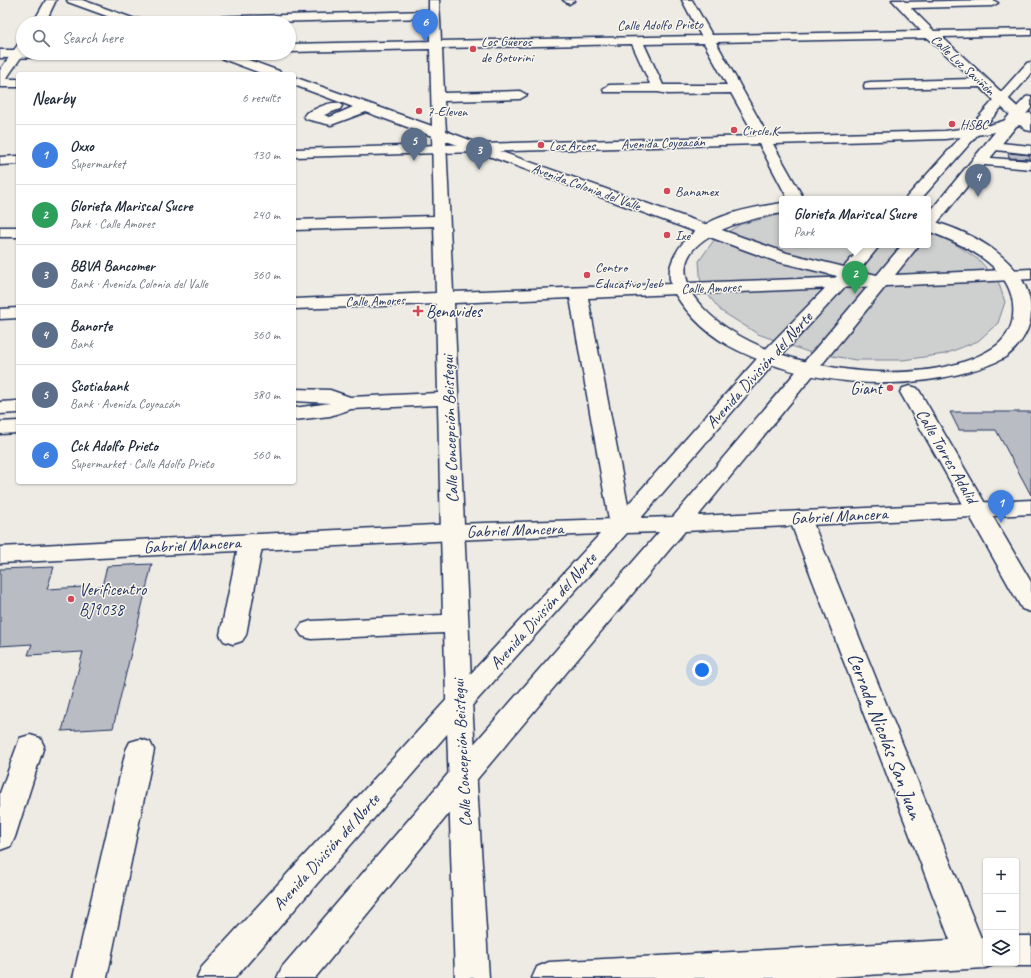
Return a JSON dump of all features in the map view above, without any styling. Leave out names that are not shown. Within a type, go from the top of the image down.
[{"type":"street","points":[[43,16],[51,0]]},
{"type":"street","points":[[72,0],[118,16]]},
{"type":"street","points":[[687,0],[794,196]]},
{"type":"street","points":[[900,3],[992,3]]},
{"type":"street","name":"Calle Luz Saviñón","points":[[900,3],[1002,101],[1015,126]]},
{"type":"street","points":[[255,16],[434,7]]},
{"type":"street","name":"Calle Concepción Beistegui","points":[[434,7],[459,703],[472,978]]},
{"type":"street","points":[[971,20],[988,33]]},
{"type":"street","name":"Calle Adolfo Prieto","points":[[296,48],[1031,32]]},
{"type":"street","points":[[637,41],[658,88]]},
{"type":"street","points":[[0,54],[16,51]]},
{"type":"street","points":[[0,79],[16,56]]},
{"type":"street","points":[[238,60],[270,72]]},
{"type":"street","points":[[916,196],[972,132],[1002,101],[1031,66]]},
{"type":"street","points":[[296,82],[366,108],[439,141]]},
{"type":"street","points":[[0,83],[16,83]]},
{"type":"street","points":[[870,86],[982,83]]},
{"type":"street","points":[[609,89],[735,89]]},
{"type":"street","points":[[438,97],[520,95]]},
{"type":"street","points":[[931,221],[980,161],[1015,126],[1031,100]]},
{"type":"street","points":[[335,106],[311,116],[331,121],[366,108]]},
{"type":"street","points":[[1015,126],[1031,132]]},
{"type":"street","points":[[1015,126],[1031,150]]},
{"type":"street","name":"Avenida Coyoacán","points":[[296,153],[439,141],[479,148],[945,135],[1015,126]]},
{"type":"street","name":"Avenida Colonia del Valle","points":[[479,148],[843,278]]},
{"type":"street","points":[[0,161],[16,160]]},
{"type":"street","points":[[980,161],[1031,165]]},
{"type":"street","points":[[779,208],[730,219],[707,230],[694,240],[682,256],[677,274],[680,290],[687,302],[709,325],[743,346],[769,357],[809,368],[856,376],[902,377],[928,375],[969,366],[1000,352],[1020,332],[1026,313],[1023,293],[1011,275],[1001,264],[978,247],[931,226]]},
{"type":"street","points":[[296,225],[442,221]]},
{"type":"street","points":[[0,232],[16,232]]},
{"type":"street","name":"Avenida División del Norte","points":[[214,978],[459,703],[621,526],[769,357],[869,248]]},
{"type":"street","name":"Avenida División del Norte","points":[[294,978],[463,776],[679,524],[908,248]]},
{"type":"street","name":"Calle Amores","points":[[296,304],[680,290],[843,278],[881,281],[1031,274]]},
{"type":"street","points":[[578,294],[621,526]]},
{"type":"street","points":[[0,314],[16,313]]},
{"type":"street","name":"Calle Torres Adalid","points":[[910,392],[1031,603]]},
{"type":"street","points":[[296,395],[330,396],[348,403]]},
{"type":"street","points":[[296,414],[330,410],[348,403],[449,399]]},
{"type":"street","points":[[0,408],[16,407]]},
{"type":"street","points":[[0,428],[16,427]]},
{"type":"street","name":"Gabriel Mancera","points":[[0,555],[454,532],[679,524],[1031,507]]},
{"type":"street","name":"Cerrada Nicolás San Juan","points":[[800,518],[978,953]]},
{"type":"street","points":[[233,635],[251,542]]},
{"type":"street","points":[[311,630],[456,623]]},
{"type":"street","points":[[0,836],[30,746]]},
{"type":"street","points":[[90,978],[140,750]]},
{"type":"street","points":[[1019,951],[1031,951]]},
{"type":"street","points":[[550,978],[978,953]]},
{"type":"shaded area","points":[[779,215],[779,248],[931,248],[931,233],[952,242],[979,260],[998,281],[1005,302],[998,323],[978,341],[945,354],[903,360],[856,360],[808,352],[758,334],[721,311],[701,286],[699,261],[714,240],[741,224]]},
{"type":"building","points":[[1008,153],[1030,155],[1030,159],[1009,158]]},
{"type":"building","points":[[950,412],[1031,412],[1031,495],[996,430],[959,430]]},
{"type":"building","points":[[152,564],[113,728],[62,731],[83,652],[28,655],[32,644],[0,646],[0,569],[54,567],[47,589],[102,586],[107,566]]},
{"type":"place","name":"Cck Adolfo Prieto","points":[[425,42]]},
{"type":"place","name":"Los Gueros de Boturini","points":[[473,49]]},
{"type":"place","name":"7-Eleven","points":[[419,111]]},
{"type":"place","name":"HSBC","points":[[952,124]]},
{"type":"place","name":"Circle K","points":[[734,130]]},
{"type":"place","name":"Los Arcos","points":[[541,145]]},
{"type":"place","name":"Scotiabank","points":[[414,161]]},
{"type":"place","name":"BBVA Bancomer","points":[[479,170]]},
{"type":"place","name":"Banamex","points":[[667,191]]},
{"type":"place","name":"Banorte","points":[[978,197]]},
{"type":"place","name":"Ixe","points":[[667,235]]},
{"type":"place","name":"Centro Educativo Jeeb","points":[[587,275]]},
{"type":"place","name":"Glorieta Mariscal Sucre","points":[[855,294]]},
{"type":"place","name":"Benavides","points":[[418,311]]},
{"type":"place","name":"Giant","points":[[890,388]]},
{"type":"place","name":"Oxxo","points":[[1001,523]]},
{"type":"place","name":"Verificentro BJ9038","points":[[71,599]]}]
